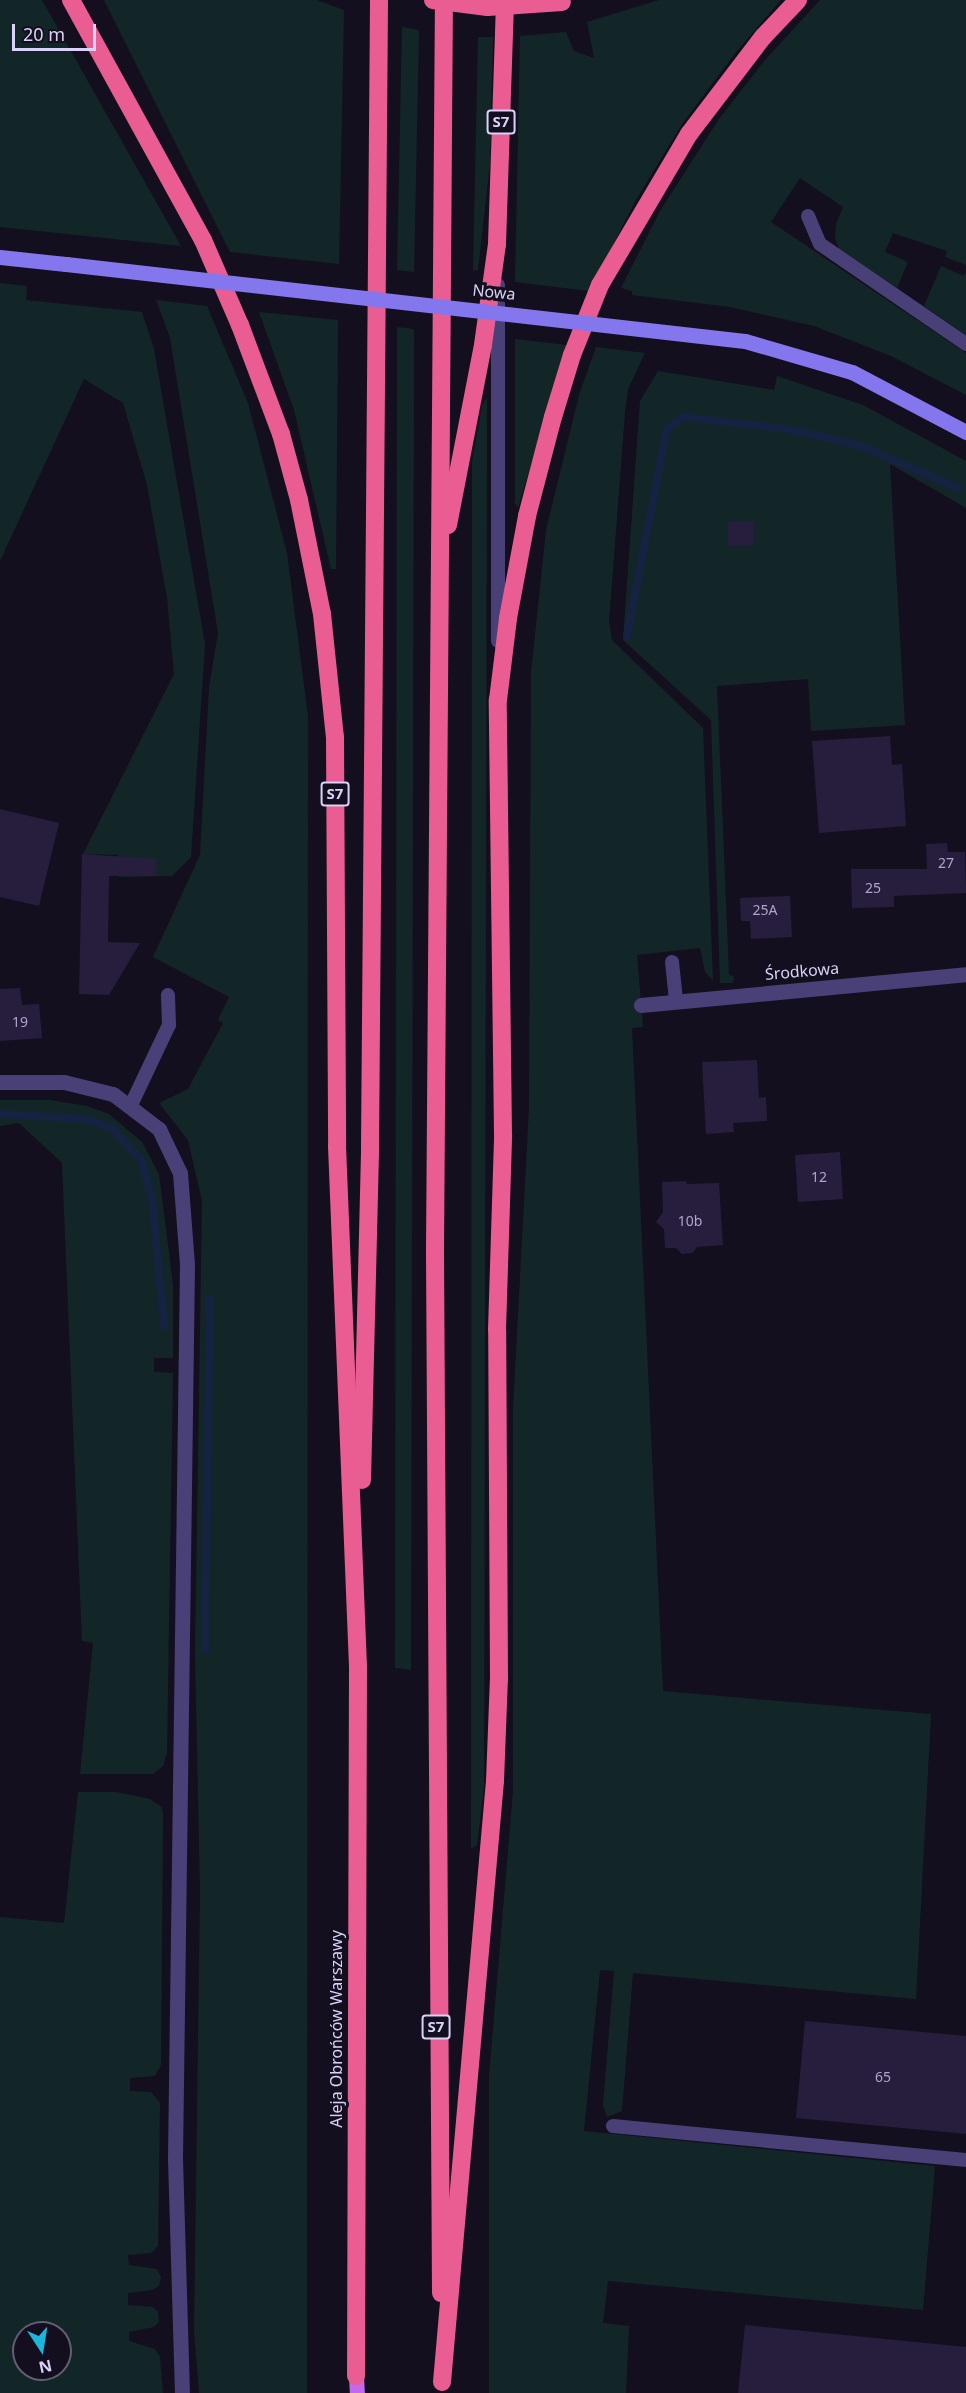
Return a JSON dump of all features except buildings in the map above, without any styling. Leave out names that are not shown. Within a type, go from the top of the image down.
[{"type":"highway","name":"S7","points":[[71,0],[203,240],[240,326],[281,434],[317,582],[334,737],[337,1146],[357,1642]]},
{"type":"highway","points":[[357,1642],[370,1148],[379,0]]},
{"type":"highway","points":[[433,0],[488,7],[567,1]]},
{"type":"highway","points":[[438,578],[444,0]]},
{"type":"highway","name":"S7","points":[[442,2387],[437,2130],[438,578],[485,335],[497,244],[505,0]]},
{"type":"highway","points":[[442,2387],[483,1932],[499,1679],[497,1380],[502,1123],[498,700],[528,516],[572,355],[600,285],[689,134],[763,38],[798,0]]},
{"type":"highway","name":"Aleja Obrońców Warszawy","points":[[356,2385],[357,1642]]},
{"type":"street","name":"Nowa","points":[[0,256],[745,341],[852,372],[966,432]]},
{"type":"street","name":"Środkowa","points":[[641,1005],[966,974]]},
{"type":"street","points":[[1,1082],[88,1085],[131,1105],[159,1129],[172,1150],[180,1173],[188,1265],[175,2158],[182,2393]]},
{"type":"lane","points":[[808,216],[820,244],[966,344]]},
{"type":"lane","points":[[497,244],[498,700]]},
{"type":"lane","points":[[672,962],[676,1001]]},
{"type":"lane","points":[[131,1105],[169,1025],[168,995]]},
{"type":"lane","points":[[613,2126],[966,2160]]},
{"type":"green space","points":[[0,0],[42,0],[181,246],[0,227]]},
{"type":"green space","points":[[104,0],[317,0],[344,10],[339,264],[230,252]]},
{"type":"green space","points":[[659,0],[781,0],[736,52],[682,124],[636,200],[589,291],[515,282],[520,36],[566,32],[574,51],[594,58],[587,22]]},
{"type":"green space","points":[[820,0],[966,0],[966,265],[945,257],[947,251],[893,233],[885,252],[908,262],[897,288],[839,249],[835,238],[836,224],[843,207],[800,178],[771,222],[966,353],[966,395],[891,356],[814,326],[730,307],[632,295],[632,291],[621,288],[660,211],[719,119],[766,59]]},
{"type":"green space","points":[[402,27],[419,30],[414,272],[397,270]]},
{"type":"green space","points":[[478,37],[493,37],[490,163],[478,270],[473,271]]},
{"type":"green space","points":[[941,266],[964,276],[966,272],[966,335],[924,306]]},
{"type":"green space","points":[[0,283],[27,286],[26,300],[142,312],[154,349],[205,644],[191,857],[172,876],[119,877],[118,855],[83,854],[174,674],[167,598],[147,485],[123,403],[84,379],[0,561]]},
{"type":"green space","points":[[156,300],[207,306],[248,403],[287,553],[308,717],[307,2393],[199,2393],[194,2331],[200,1894],[195,1651],[202,1201],[188,1140],[159,1103],[188,1089],[223,1023],[218,1020],[229,997],[153,957],[200,855],[209,687],[218,633],[170,338]]},
{"type":"green space","points":[[259,312],[338,320],[336,569],[331,569],[294,410]]},
{"type":"green space","points":[[397,327],[414,329],[411,1670],[395,1668]]},
{"type":"green space","points":[[515,339],[567,345],[518,508],[515,504]]},
{"type":"green space","points":[[596,347],[645,353],[628,389],[625,412],[609,622],[612,640],[703,728],[713,980],[705,972],[700,948],[637,955],[643,1027],[632,1028],[663,1691],[931,1714],[916,1999],[633,1973],[622,2111],[607,2117],[603,2105],[614,1971],[600,1970],[584,2131],[935,2166],[923,2310],[608,2281],[603,2323],[629,2326],[626,2393],[489,2393],[489,2076],[513,1791],[513,1409],[529,1108],[531,673],[546,530],[579,395]]},
{"type":"green space","points":[[658,371],[774,390],[777,376],[863,405],[966,461],[966,508],[890,464],[905,725],[811,731],[808,679],[717,686],[729,975],[734,976],[733,983],[720,983],[711,720],[623,640],[640,401]]},
{"type":"green space","points":[[487,397],[484,1788],[477,1845],[471,1849],[472,462],[482,406]]},
{"type":"green space","points":[[0,1100],[50,1100],[87,1106],[109,1114],[142,1142],[159,1174],[173,1285],[173,1358],[154,1358],[154,1372],[173,1373],[167,1753],[163,1766],[153,1774],[80,1774],[93,1643],[82,1641],[62,1163],[19,1123],[0,1126]]},
{"type":"green space","points":[[78,1792],[116,1792],[150,1799],[162,1807],[161,2065],[155,2076],[130,2078],[130,2091],[151,2092],[160,2103],[158,2246],[151,2253],[128,2255],[129,2265],[157,2269],[161,2277],[159,2286],[152,2290],[128,2293],[128,2305],[153,2307],[158,2312],[159,2322],[154,2327],[129,2332],[129,2341],[155,2349],[160,2357],[163,2393],[0,2393],[0,1917],[64,1923]]},
{"type":"waterway","points":[[627,636],[667,429],[682,417],[788,429],[859,445],[958,488]]},
{"type":"waterway","points":[[0,1114],[85,1119],[111,1128],[141,1160],[152,1198],[164,1326]]},
{"type":"waterway","points":[[205,1650],[210,1299]]}]
